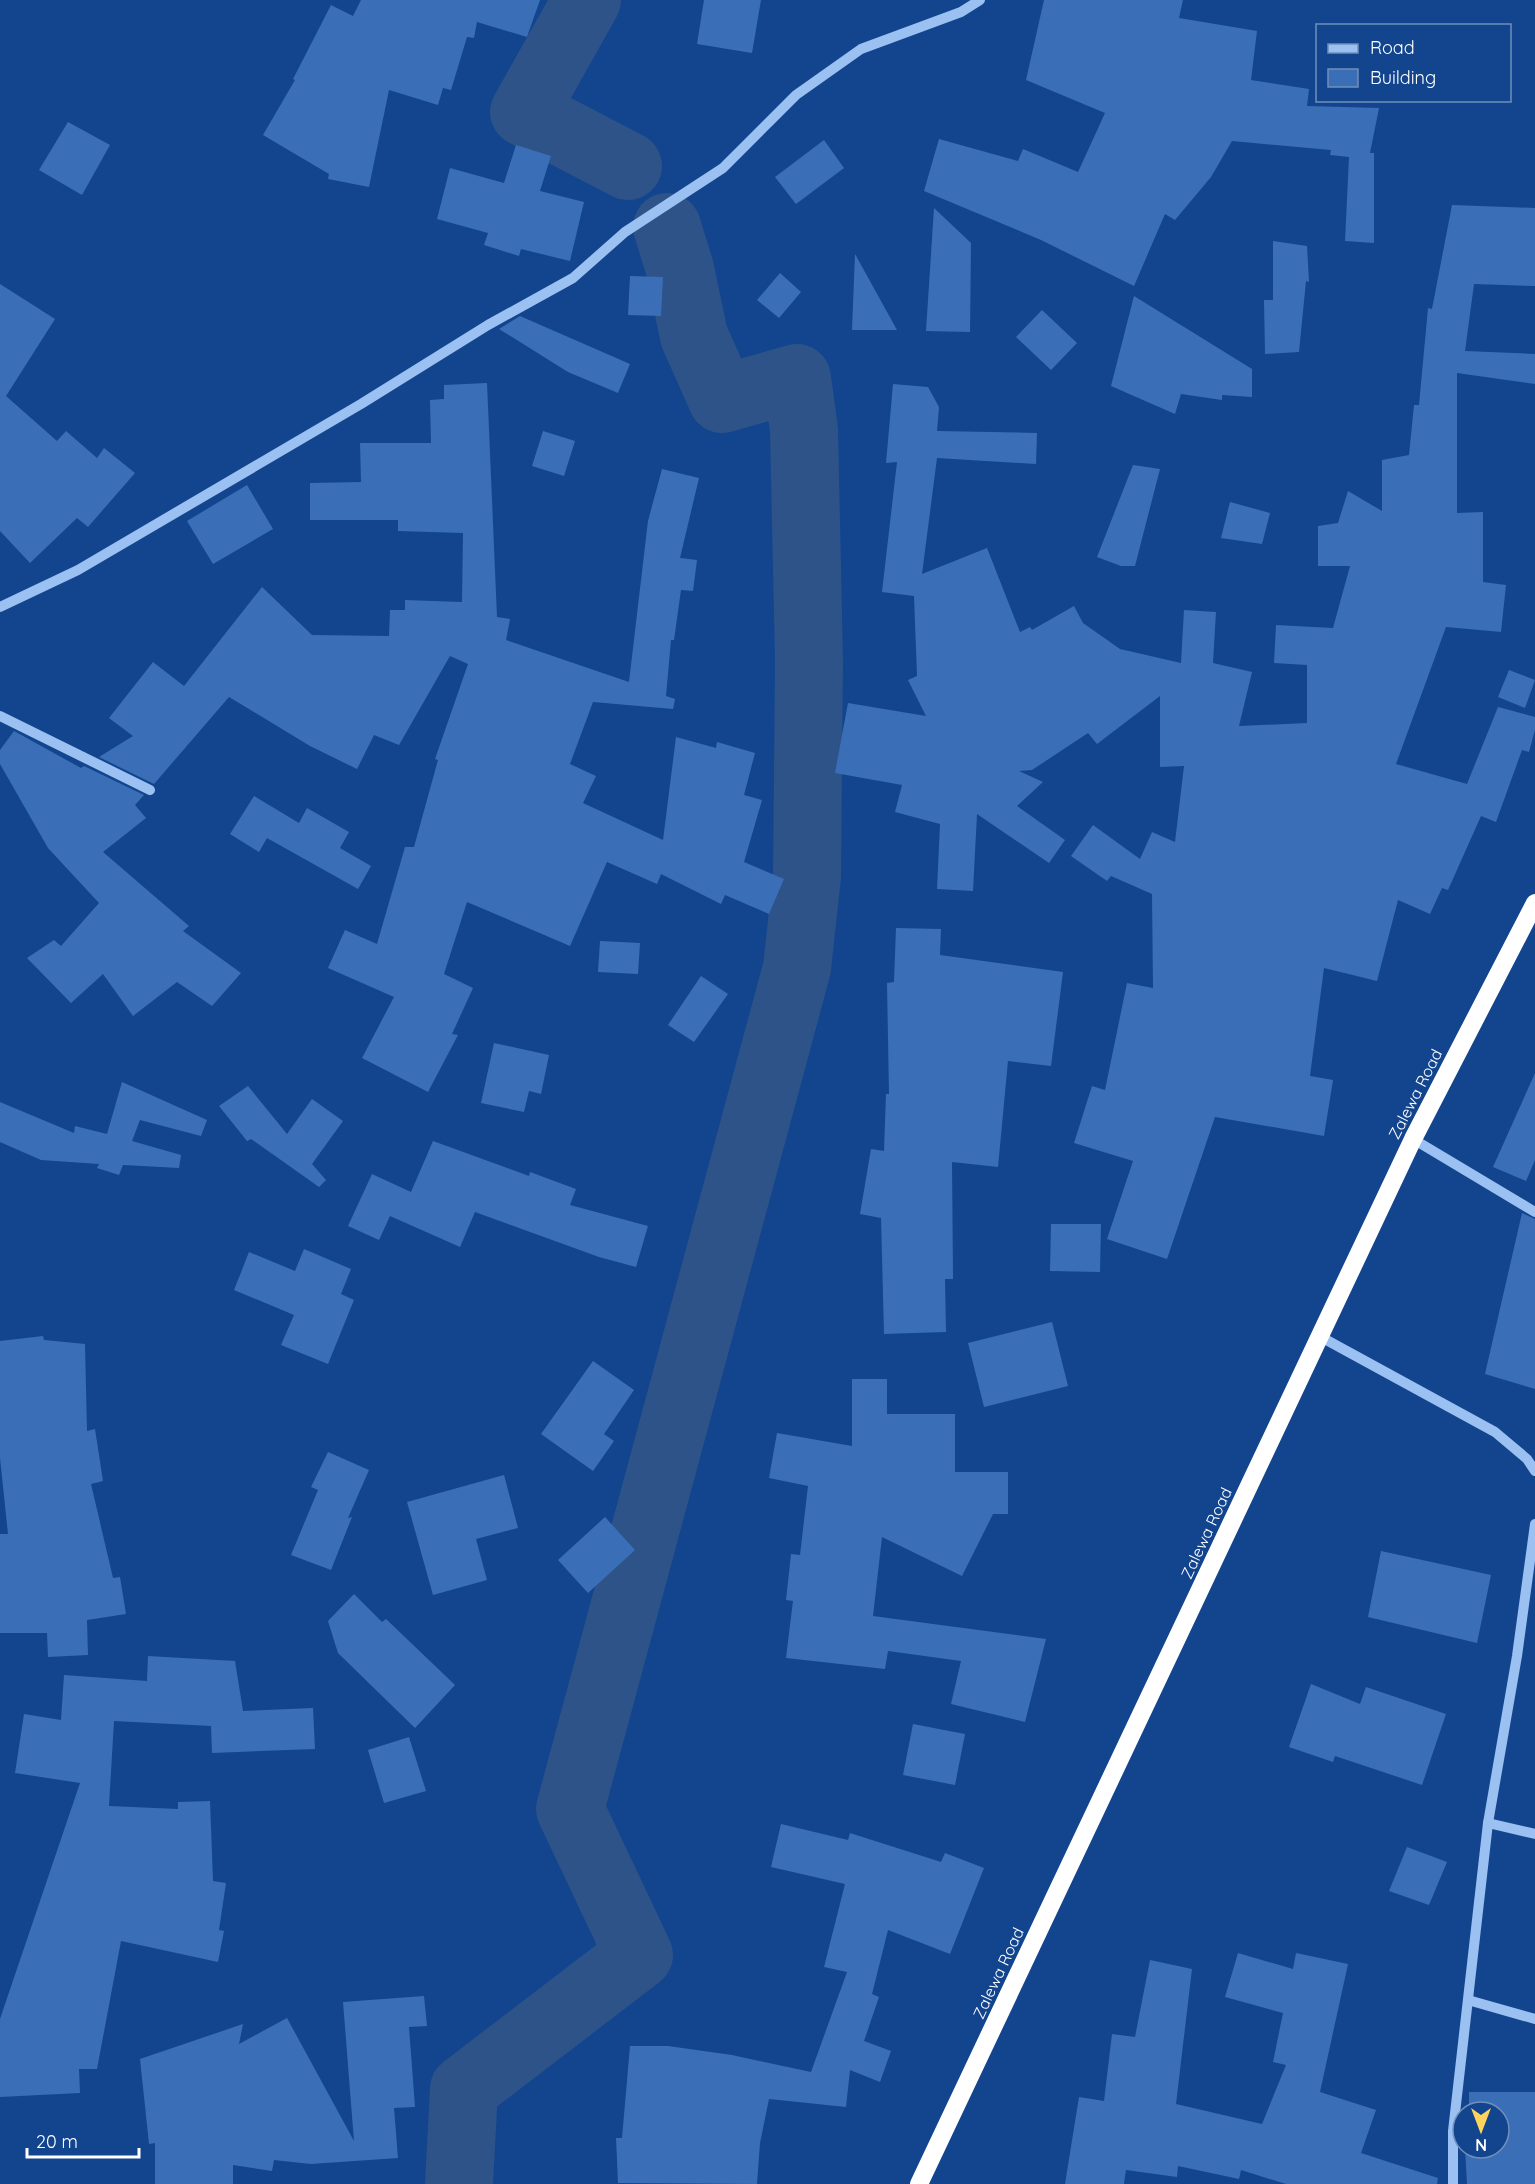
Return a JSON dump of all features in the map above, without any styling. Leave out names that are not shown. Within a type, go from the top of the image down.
[{"type":"highway","name":"Zalewa Road","points":[[919,2184],[1413,1139],[1535,903]]},
{"type":"street","points":[[0,607],[78,570],[371,398],[488,325],[573,278],[625,232],[723,168],[796,95],[861,49],[961,12],[980,0]]},
{"type":"street","points":[[0,716],[150,790]]},
{"type":"street","points":[[1413,1139],[1535,1212]]},
{"type":"street","points":[[1321,1337],[1495,1432],[1527,1459],[1535,1471]]},
{"type":"street","points":[[1453,2184],[1453,2131],[1488,1823],[1517,1656],[1535,1524]]},
{"type":"street","points":[[1488,1823],[1535,1834]]},
{"type":"street","points":[[1468,2000],[1535,2019]]},
{"type":"building","points":[[361,0],[540,0],[527,37],[477,22],[474,38],[467,37],[451,90],[443,88],[438,105],[389,90],[369,187],[328,179],[329,174],[263,135],[295,80],[293,79],[331,5],[353,16]]},
{"type":"building","points":[[704,0],[761,0],[752,53],[697,44]]},
{"type":"building","points":[[1044,0],[1183,0],[1179,18],[1257,31],[1251,80],[1309,89],[1307,106],[1379,108],[1370,153],[1374,153],[1374,243],[1345,241],[1349,157],[1330,155],[1331,150],[1232,141],[1211,177],[1175,220],[1165,214],[1134,286],[1041,240],[924,191],[939,139],[1018,161],[1023,149],[1078,172],[1105,113],[1026,80]]},
{"type":"building","points":[[68,122],[110,145],[82,195],[39,170]]},
{"type":"building","points":[[824,140],[844,168],[796,204],[775,177]]},
{"type":"building","points":[[516,145],[551,156],[540,191],[584,202],[570,261],[521,249],[519,256],[484,245],[488,233],[437,219],[450,168],[504,183]]},
{"type":"building","points":[[1452,205],[1535,208],[1535,286],[1474,284],[1465,351],[1535,354],[1535,384],[1457,373],[1457,513],[1483,512],[1483,582],[1506,585],[1501,632],[1446,627],[1396,764],[1467,784],[1498,707],[1535,717],[1535,730],[1529,752],[1522,750],[1496,822],[1481,816],[1448,890],[1442,888],[1430,914],[1398,900],[1377,981],[1324,968],[1310,1076],[1333,1080],[1324,1136],[1215,1117],[1167,1259],[1107,1239],[1133,1161],[1074,1143],[1092,1086],[1105,1090],[1127,983],[1153,988],[1152,894],[1111,876],[1107,881],[1071,856],[1093,825],[1140,859],[1152,832],[1175,842],[1184,766],[1160,767],[1160,696],[1097,744],[1088,733],[1032,770],[1019,771],[1043,782],[1017,806],[1065,840],[1049,863],[977,814],[973,891],[937,889],[940,824],[895,812],[902,785],[835,773],[848,703],[926,716],[908,680],[917,676],[914,596],[882,592],[897,462],[886,463],[893,384],[928,387],[939,407],[937,431],[1037,433],[1036,464],[937,458],[922,574],[987,548],[1020,632],[1030,627],[1032,630],[1074,606],[1083,623],[1120,649],[1181,663],[1184,610],[1216,612],[1213,663],[1252,672],[1239,726],[1307,723],[1307,665],[1274,663],[1276,625],[1333,628],[1350,566],[1318,566],[1318,526],[1338,523],[1348,491],[1382,511],[1382,460],[1409,455],[1414,405],[1419,405],[1428,308],[1432,309]]},
{"type":"building","points":[[934,208],[971,243],[970,332],[926,331]]},
{"type":"building","points":[[1273,241],[1307,246],[1309,282],[1306,281],[1299,352],[1265,354],[1264,300],[1273,300]]},
{"type":"building","points":[[855,254],[897,330],[852,330]]},
{"type":"building","points":[[780,273],[801,292],[779,318],[757,300]]},
{"type":"building","points":[[630,276],[663,277],[661,316],[628,315]]},
{"type":"building","points":[[0,284],[55,319],[6,396],[57,441],[66,431],[97,458],[104,448],[135,473],[88,527],[77,518],[30,563],[0,531]]},
{"type":"building","points":[[1134,296],[1252,369],[1252,397],[1222,395],[1222,400],[1181,394],[1175,414],[1111,386]]},
{"type":"building","points":[[1042,310],[1077,343],[1051,370],[1016,337]]},
{"type":"building","points":[[520,316],[630,364],[618,393],[568,372],[499,329]]},
{"type":"building","points":[[487,383],[497,617],[510,619],[506,640],[629,682],[648,521],[662,469],[699,478],[680,558],[697,560],[693,591],[681,590],[674,640],[671,640],[666,696],[675,699],[673,709],[593,702],[570,764],[596,776],[583,803],[663,840],[676,737],[716,748],[717,742],[755,753],[744,795],[762,800],[744,862],[784,879],[769,914],[725,895],[721,904],[661,874],[657,884],[607,862],[570,946],[467,902],[444,974],[473,988],[452,1034],[458,1035],[428,1092],[362,1058],[394,997],[328,968],[345,930],[377,944],[405,847],[414,847],[438,760],[435,759],[468,664],[450,656],[399,745],[374,735],[357,769],[310,746],[229,697],[154,784],[99,757],[133,736],[109,718],[153,662],[184,686],[262,587],[312,635],[389,636],[390,610],[405,610],[405,600],[462,602],[463,533],[398,531],[398,520],[310,520],[310,483],[361,482],[360,443],[431,443],[430,400],[444,399],[444,385]]},
{"type":"building","points":[[543,431],[575,441],[564,476],[532,466]]},
{"type":"building","points":[[1133,465],[1160,469],[1135,566],[1121,566],[1097,557]]},
{"type":"building","points":[[247,485],[273,529],[213,564],[187,521]]},
{"type":"building","points":[[1230,502],[1270,513],[1262,544],[1221,538]]},
{"type":"building","points":[[1509,670],[1535,680],[1525,708],[1498,697]]},
{"type":"building","points":[[14,731],[81,768],[84,766],[144,795],[135,805],[146,818],[103,852],[189,926],[183,931],[241,973],[212,1006],[177,982],[133,1016],[103,974],[71,1003],[27,958],[54,940],[61,946],[99,903],[48,848],[0,764],[0,750]]},
{"type":"building","points":[[254,796],[299,823],[307,808],[349,832],[340,848],[371,866],[358,889],[267,838],[259,852],[230,834]]},
{"type":"building","points":[[896,928],[941,929],[940,955],[1063,972],[1051,1066],[1008,1061],[998,1167],[952,1162],[953,1279],[945,1279],[946,1332],[884,1334],[881,1218],[860,1214],[871,1149],[884,1151],[886,1094],[889,1094],[887,983],[894,982]]},
{"type":"building","points":[[600,941],[640,943],[638,974],[598,972]]},
{"type":"building","points":[[701,976],[728,994],[694,1042],[668,1025]]},
{"type":"building","points":[[494,1043],[549,1055],[541,1094],[529,1091],[524,1112],[481,1103]]},
{"type":"building","points":[[1535,1073],[1535,1160],[1526,1181],[1493,1167]]},
{"type":"building","points":[[122,1082],[207,1120],[201,1136],[140,1120],[132,1141],[181,1155],[179,1168],[123,1165],[119,1175],[97,1168],[99,1164],[41,1160],[0,1142],[0,1102],[74,1133],[75,1126],[107,1134]]},
{"type":"building","points":[[248,1086],[287,1134],[312,1099],[343,1121],[312,1164],[326,1180],[319,1187],[251,1139],[247,1141],[219,1106]]},
{"type":"building","points":[[433,1141],[529,1176],[530,1172],[576,1189],[570,1205],[648,1226],[636,1267],[599,1257],[475,1212],[460,1247],[390,1216],[379,1240],[348,1226],[372,1174],[411,1192]]},
{"type":"building","points":[[1522,1213],[1535,1219],[1535,1389],[1485,1374]]},
{"type":"building","points":[[1051,1224],[1101,1224],[1100,1272],[1050,1271]]},
{"type":"building","points":[[304,1249],[351,1269],[341,1294],[354,1300],[328,1364],[281,1345],[294,1315],[234,1290],[249,1252],[295,1271]]},
{"type":"building","points":[[1052,1322],[1068,1386],[984,1407],[968,1343]]},
{"type":"building","points":[[43,1336],[44,1340],[85,1344],[87,1431],[95,1429],[103,1481],[91,1484],[113,1578],[120,1577],[126,1614],[87,1620],[88,1655],[48,1657],[47,1633],[0,1633],[0,1534],[8,1534],[0,1458],[0,1341]]},
{"type":"building","points":[[593,1361],[634,1390],[604,1434],[614,1441],[593,1471],[541,1434]]},
{"type":"building","points":[[852,1379],[887,1379],[887,1414],[955,1414],[955,1472],[1008,1472],[1008,1514],[993,1514],[962,1576],[882,1537],[873,1616],[1046,1639],[1025,1722],[951,1704],[961,1661],[888,1651],[885,1669],[786,1658],[793,1601],[786,1600],[791,1554],[800,1555],[808,1486],[769,1478],[777,1433],[852,1446]]},
{"type":"building","points":[[328,1452],[369,1470],[348,1518],[352,1517],[331,1570],[291,1555],[318,1490],[311,1487]]},
{"type":"building","points":[[504,1475],[518,1528],[476,1539],[487,1580],[433,1595],[407,1502]]},
{"type":"building","points":[[605,1517],[635,1550],[588,1593],[558,1560]]},
{"type":"building","points":[[1381,1551],[1491,1575],[1477,1643],[1368,1617]]},
{"type":"building","points":[[354,1594],[382,1622],[386,1619],[455,1685],[415,1728],[338,1653],[328,1621]]},
{"type":"building","points":[[148,1656],[235,1661],[243,1711],[313,1708],[315,1749],[212,1753],[211,1726],[114,1721],[109,1806],[178,1809],[178,1802],[210,1801],[213,1881],[226,1883],[219,1930],[224,1931],[218,1962],[121,1941],[97,2069],[79,2069],[80,2093],[0,2097],[0,2019],[80,1783],[15,1773],[24,1714],[61,1720],[64,1675],[147,1681]]},
{"type":"building","points":[[1311,1684],[1360,1704],[1366,1687],[1446,1714],[1422,1785],[1335,1756],[1333,1762],[1289,1747]]},
{"type":"building","points":[[913,1724],[965,1734],[955,1785],[903,1775]]},
{"type":"building","points":[[409,1737],[426,1791],[384,1803],[368,1750]]},
{"type":"building","points":[[781,1824],[848,1840],[850,1833],[941,1862],[945,1853],[984,1868],[950,1954],[888,1930],[872,1994],[879,1997],[864,2041],[891,2051],[880,2082],[850,2070],[846,2107],[769,2099],[760,2143],[757,2184],[618,2183],[616,2138],[622,2138],[630,2046],[668,2046],[732,2055],[811,2072],[847,1972],[824,1967],[845,1884],[771,1867]]},
{"type":"building","points":[[1407,1847],[1447,1862],[1429,1905],[1389,1891]]},
{"type":"building","points":[[1238,1953],[1293,1969],[1296,1953],[1348,1964],[1320,2092],[1376,2110],[1361,2153],[1438,2178],[1437,2184],[1286,2184],[1241,2170],[1239,2179],[1178,2166],[1177,2177],[1126,2170],[1124,2184],[1065,2184],[1079,2097],[1104,2101],[1112,2034],[1135,2037],[1150,1960],[1192,1969],[1176,2104],[1262,2124],[1286,2065],[1273,2062],[1283,2013],[1225,1997]]},
{"type":"building","points":[[424,1996],[427,2026],[409,2027],[415,2107],[394,2108],[398,2158],[311,2164],[274,2160],[272,2171],[233,2165],[233,2184],[155,2184],[155,2143],[149,2144],[140,2059],[243,2024],[239,2044],[287,2018],[354,2141],[343,2002]]},
{"type":"building","points":[[1469,2092],[1535,2092],[1535,2184],[1467,2184],[1466,2160],[1511,2160],[1511,2100],[1469,2100]]},
{"type":"waterway","points":[[587,0],[524,112],[628,166]]},
{"type":"waterway","points":[[459,2184],[464,2089],[639,1955],[570,1809],[797,968],[807,876],[809,661],[804,430],[797,378],[722,399],[694,336],[680,269],[667,227]]}]
